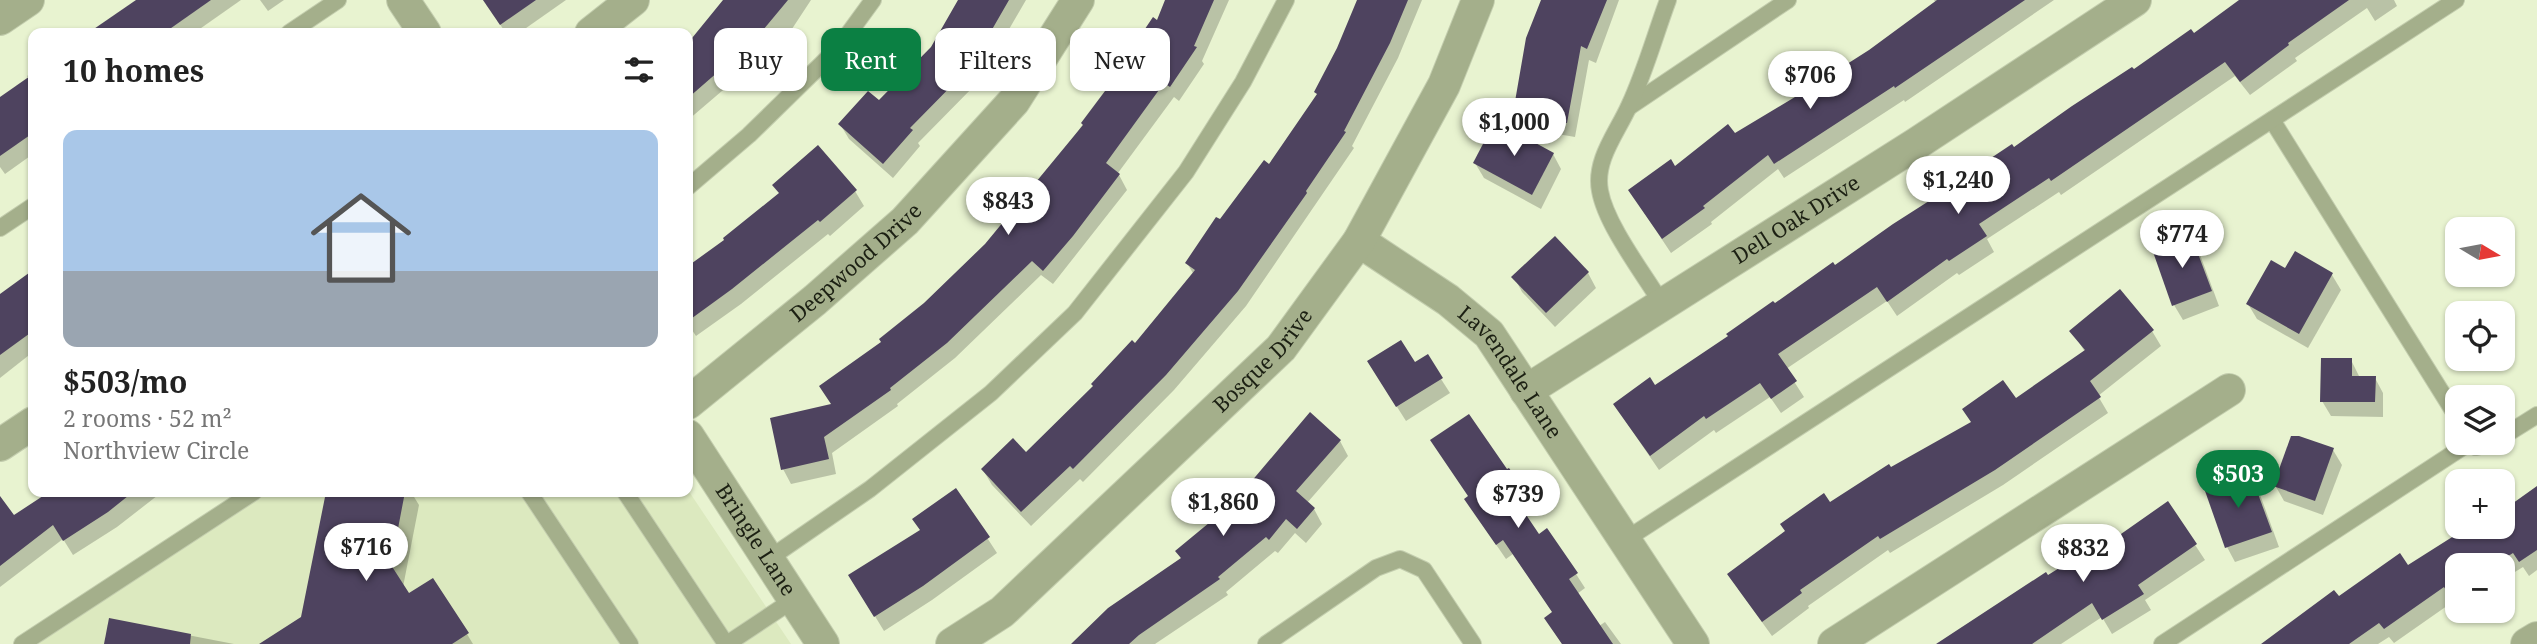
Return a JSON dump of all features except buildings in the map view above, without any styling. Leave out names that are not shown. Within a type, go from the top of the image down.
[{"type":"street","points":[[0,19],[28,0]]},
{"type":"street","points":[[403,0],[422,28]]},
{"type":"street","points":[[597,28],[633,0]]},
{"type":"street","name":"Deepwood Drive","points":[[693,400],[815,300],[905,221],[1014,101],[1078,0]]},
{"type":"street","name":"Bosque Drive","points":[[952,644],[1002,612],[1280,348],[1359,241],[1444,85],[1478,0]]},
{"type":"street","name":"Dell Oak Drive","points":[[1526,391],[1916,144],[2135,0]]},
{"type":"street","name":"Lavendale Lane","points":[[1359,241],[1448,300],[1489,334],[1693,644]]},
{"type":"street","points":[[1834,644],[2229,390]]},
{"type":"street","points":[[0,445],[28,426]]},
{"type":"street","name":"Bringle Lane","points":[[693,444],[823,644]]},
{"type":"street","points":[[2526,644],[2537,638]]},
{"type":"lane","points":[[296,28],[338,0]]},
{"type":"lane","points":[[693,183],[750,135],[838,48],[873,0]]},
{"type":"lane","points":[[767,560],[870,489],[991,393],[1075,313],[1186,172],[1243,82],[1286,0]]},
{"type":"lane","points":[[1662,304],[1610,219],[1600,190],[1602,162],[1629,107],[1668,0]]},
{"type":"lane","points":[[1629,107],[1788,0]]},
{"type":"lane","points":[[1625,540],[2456,0]]},
{"type":"lane","points":[[2272,120],[2445,398]]},
{"type":"lane","points":[[0,228],[28,209]]},
{"type":"lane","points":[[2515,429],[2537,415]]},
{"type":"lane","points":[[2162,644],[2453,455]]},
{"type":"lane","points":[[22,644],[246,497]]},
{"type":"lane","points":[[531,497],[630,644]]},
{"type":"lane","points":[[628,497],[727,644],[793,600]]},
{"type":"lane","points":[[1266,644],[1376,568],[1400,559],[1424,570],[1473,644]]},
{"type":"shaded area","points":[[231,497],[693,497],[791,644],[14,644]]}]
